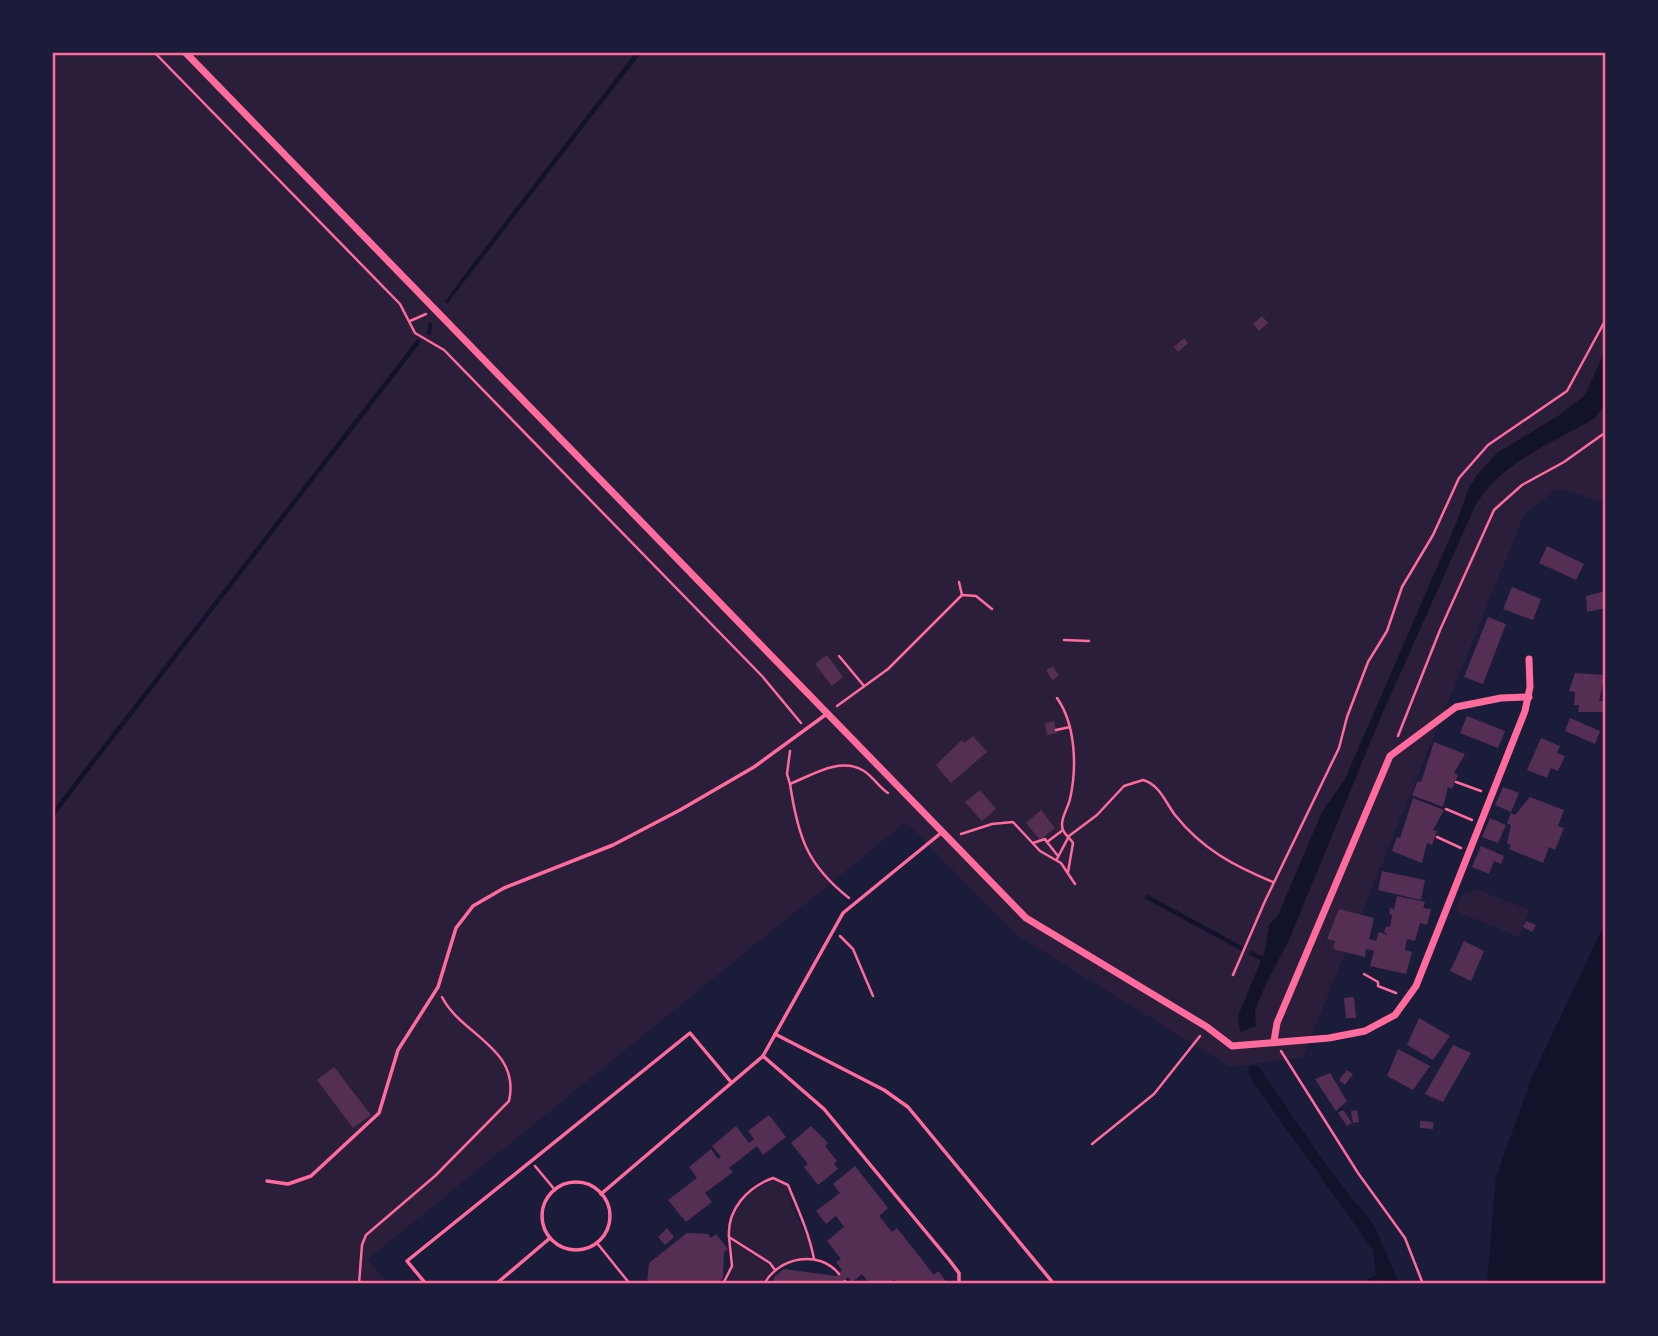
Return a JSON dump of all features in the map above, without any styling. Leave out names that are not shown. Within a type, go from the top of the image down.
[{"type":"street","points":[[185,52],[829,712],[1026,918],[1207,1027],[1232,1046],[1250,1047],[1274,1041],[1306,1041],[1365,1031],[1390,1019],[1408,1000],[1529,697],[1529,659]]},
{"type":"street","points":[[1274,1041],[1277,1023],[1390,756],[1456,707],[1501,698],[1529,697]]},
{"type":"lane","points":[[267,1181],[288,1184],[303,1181],[373,1120],[383,1106],[398,1050],[438,987],[456,928],[466,913],[481,900],[613,845],[714,791],[829,712]]},
{"type":"lane","points":[[601,1194],[763,1056],[831,931],[855,903],[942,831]]},
{"type":"lane","points":[[426,1283],[407,1261],[690,1033],[731,1082]]},
{"type":"lane","points":[[775,1034],[884,1090],[908,1107],[1054,1283]]},
{"type":"lane","points":[[763,1056],[824,1109],[950,1261],[959,1273],[959,1283]]},
{"type":"lane","points":[[576,1182],[588,1184],[601,1194],[609,1208],[610,1220],[597,1243],[575,1251],[564,1248],[550,1238],[542,1225],[543,1208],[555,1190],[576,1182]]},
{"type":"lane","points":[[496,1283],[550,1238]]},
{"type":"path","points":[[154,52],[400,304],[415,333],[444,350],[762,676],[792,709],[805,730]]},
{"type":"path","points":[[410,321],[435,309]]},
{"type":"path","points":[[1233,975],[1274,882],[1339,748],[1350,708],[1363,682],[1368,662],[1391,623],[1402,587],[1433,535],[1459,478],[1488,445],[1567,391],[1605,320]]},
{"type":"path","points":[[1390,756],[1440,630],[1494,510],[1522,485],[1564,462],[1605,432]]},
{"type":"path","points":[[959,582],[962,595]]},
{"type":"path","points":[[829,712],[888,669],[962,595],[976,596],[992,609]]},
{"type":"path","points":[[1064,640],[1089,641]]},
{"type":"path","points":[[839,656],[864,687]]},
{"type":"path","points":[[1047,842],[1063,830],[1072,790],[1073,744],[1070,727],[1057,698]]},
{"type":"path","points":[[1056,730],[1070,727]]},
{"type":"path","points":[[789,742],[791,746],[787,774],[794,814],[814,866],[825,880],[855,903]]},
{"type":"path","points":[[790,784],[844,765],[866,772],[887,794],[894,789]]},
{"type":"path","points":[[1057,857],[1069,836],[1090,821],[1129,783],[1143,780],[1151,782],[1204,846],[1237,867],[1274,882]]},
{"type":"path","points":[[1456,782],[1490,795]]},
{"type":"path","points":[[1104,800],[1109,804]]},
{"type":"path","points":[[1446,809],[1479,823]]},
{"type":"path","points":[[1090,821],[1093,825]]},
{"type":"path","points":[[951,829],[958,836],[992,824],[1013,822],[1045,855],[1057,857]]},
{"type":"path","points":[[1063,830],[1072,840],[1073,850],[1068,873]]},
{"type":"path","points":[[1437,838],[1468,850]]},
{"type":"path","points":[[1033,843],[1045,839],[1076,884]]},
{"type":"path","points":[[831,931],[853,949],[873,996]]},
{"type":"path","points":[[1364,974],[1378,982],[1378,986],[1408,1000]]},
{"type":"path","points":[[359,1283],[362,1245],[366,1235],[435,1176],[509,1101],[509,1079],[502,1059],[487,1041],[450,1011],[438,987]]},
{"type":"path","points":[[1092,1144],[1154,1094],[1207,1027]]},
{"type":"path","points":[[1286,1059],[1358,1172],[1405,1238],[1423,1283]]},
{"type":"path","points":[[531,1161],[555,1190]]},
{"type":"path","points":[[723,1283],[732,1266],[729,1237],[731,1217],[742,1198],[767,1181],[782,1180],[789,1185],[798,1216],[808,1231],[814,1259]]},
{"type":"path","points":[[729,1237],[770,1263],[775,1270]]},
{"type":"path","points":[[597,1243],[630,1283]]},
{"type":"path","points":[[764,1283],[775,1270],[787,1262],[814,1259],[839,1274]]},
{"type":"shaded area","points":[[52,53],[1605,53],[1605,498],[1602,501],[1558,489],[1525,513],[1303,1057],[1230,1067],[1015,934],[906,822],[368,1259],[387,1283],[53,1283]]},
{"type":"shaded area","points":[[635,53],[641,53],[447,304],[445,302],[468,270]]},
{"type":"shaded area","points":[[1605,351],[1605,404],[1595,418],[1512,466],[1485,491],[1475,506],[1380,719],[1289,940],[1255,1010],[1256,1026],[1240,1032],[1238,1016],[1265,951],[1269,925],[1278,915],[1322,812],[1345,779],[1458,519],[1468,490],[1477,475],[1497,453],[1558,416],[1585,395]]},
{"type":"shaded area","points":[[1476,889],[1530,910],[1519,937],[1455,911],[1461,896]]},
{"type":"shaded area","points":[[1605,923],[1605,1283],[1487,1283],[1496,1177],[1532,1077]]},
{"type":"shaded area","points":[[1250,1065],[1258,1066],[1331,1172],[1374,1225],[1399,1283],[1381,1283],[1376,1274],[1373,1250],[1255,1085],[1247,1072]]},
{"type":"shaded area","points":[[772,1180],[787,1186],[792,1208],[808,1239],[811,1257],[794,1259],[776,1267],[730,1236],[733,1217],[742,1202],[756,1189]]},
{"type":"shaded area","points":[[731,1240],[773,1269],[762,1283],[726,1284],[733,1263]]},
{"type":"building","points":[[1262,316],[1268,323],[1259,331],[1253,324]]},
{"type":"building","points":[[1184,338],[1188,343],[1178,352],[1174,347]]},
{"type":"building","points":[[1547,546],[1584,564],[1576,580],[1539,563]]},
{"type":"building","points":[[1512,587],[1541,599],[1533,620],[1503,609]]},
{"type":"building","points":[[1602,592],[1606,597],[1606,608],[1587,612],[1586,596]]},
{"type":"building","points":[[1488,617],[1506,624],[1483,684],[1464,677]]},
{"type":"building","points":[[827,655],[843,677],[832,686],[815,664]]},
{"type":"building","points":[[1053,666],[1059,676],[1052,680],[1046,670]]},
{"type":"building","points":[[1575,673],[1605,675],[1599,701],[1604,701],[1603,712],[1578,712],[1579,705],[1574,705],[1575,692],[1569,691]]},
{"type":"building","points":[[1467,716],[1505,731],[1498,748],[1460,733]]},
{"type":"building","points":[[1570,718],[1600,731],[1595,744],[1565,731]]},
{"type":"building","points":[[1054,721],[1057,733],[1047,735],[1045,723]]},
{"type":"building","points":[[973,736],[987,752],[951,783],[936,765],[962,740],[964,743]]},
{"type":"building","points":[[1541,738],[1560,746],[1557,753],[1565,756],[1558,771],[1551,768],[1547,778],[1527,770]]},
{"type":"building","points":[[1434,742],[1465,754],[1454,773],[1458,775],[1452,789],[1448,787],[1443,807],[1412,795],[1418,781],[1421,782]]},
{"type":"building","points":[[1503,787],[1519,793],[1511,812],[1495,805]]},
{"type":"building","points":[[980,790],[996,809],[982,821],[965,802]]},
{"type":"building","points":[[1530,797],[1564,810],[1558,826],[1564,828],[1555,850],[1549,847],[1543,863],[1509,849],[1511,845],[1507,843],[1511,825],[1507,823],[1511,813],[1515,815]]},
{"type":"building","points":[[1413,798],[1444,810],[1433,830],[1437,831],[1432,845],[1427,843],[1422,863],[1392,851],[1397,837],[1400,838]]},
{"type":"building","points":[[1041,810],[1055,828],[1040,840],[1026,823]]},
{"type":"building","points":[[1490,818],[1506,825],[1498,843],[1482,837]]},
{"type":"building","points":[[1481,846],[1504,856],[1501,864],[1494,861],[1489,874],[1472,867]]},
{"type":"building","points":[[1382,871],[1425,880],[1421,900],[1378,890]]},
{"type":"building","points":[[1397,896],[1425,902],[1423,908],[1431,909],[1427,925],[1420,923],[1415,941],[1407,939],[1405,950],[1412,952],[1406,974],[1370,966],[1374,951],[1366,949],[1365,957],[1333,949],[1335,941],[1327,939],[1339,909],[1374,918],[1369,939],[1376,941],[1379,932],[1388,935],[1384,932],[1386,926],[1390,927],[1390,908],[1394,909]]},
{"type":"building","points":[[1526,921],[1536,925],[1532,932],[1523,927]]},
{"type":"building","points":[[1464,941],[1484,951],[1471,981],[1450,971]]},
{"type":"building","points":[[1354,997],[1356,1018],[1346,1018],[1344,998]]},
{"type":"building","points":[[1419,1018],[1450,1036],[1433,1060],[1407,1045]]},
{"type":"building","points":[[1453,1045],[1471,1053],[1443,1102],[1425,1094]]},
{"type":"building","points":[[1398,1049],[1430,1066],[1413,1090],[1387,1076]]},
{"type":"building","points":[[334,1067],[371,1115],[353,1128],[317,1080]]},
{"type":"building","points":[[1347,1070],[1353,1074],[1345,1085],[1339,1080]]},
{"type":"building","points":[[1330,1073],[1347,1101],[1336,1111],[1315,1079]]},
{"type":"building","points":[[1343,1110],[1352,1123],[1347,1126],[1338,1113]]},
{"type":"building","points":[[1357,1110],[1359,1122],[1353,1123],[1351,1111]]},
{"type":"building","points":[[769,1115],[786,1137],[763,1155],[757,1146],[729,1168],[733,1172],[705,1193],[712,1202],[686,1222],[668,1200],[697,1178],[689,1167],[711,1149],[718,1159],[721,1157],[712,1146],[736,1126],[749,1143],[754,1139],[748,1131]]},
{"type":"building","points":[[1420,1121],[1433,1122],[1433,1129],[1420,1128]]},
{"type":"building","points":[[811,1126],[828,1143],[825,1146],[837,1161],[834,1164],[838,1169],[818,1185],[804,1167],[808,1164],[791,1143]]},
{"type":"building","points":[[855,1166],[888,1208],[879,1216],[892,1232],[897,1228],[934,1275],[938,1271],[948,1284],[897,1284],[894,1279],[888,1284],[870,1284],[862,1274],[852,1282],[848,1277],[841,1284],[773,1284],[774,1277],[784,1269],[836,1276],[842,1270],[836,1262],[841,1259],[827,1241],[844,1227],[836,1216],[826,1224],[816,1211],[840,1193],[833,1184]]},
{"type":"building","points":[[667,1228],[674,1237],[665,1245],[658,1237]]},
{"type":"building","points":[[687,1233],[708,1234],[711,1238],[716,1234],[728,1249],[724,1252],[723,1278],[717,1284],[647,1284],[649,1263]]},
{"type":"waterway","points":[[429,333],[430,325]]},
{"type":"waterway","points":[[52,815],[418,342]]},
{"type":"waterway","points":[[1147,897],[1241,948]]},
{"type":"waterway","points":[[1251,953],[1266,961]]},
{"type":"waterway","points":[[1364,1284],[1382,1274]]}]
